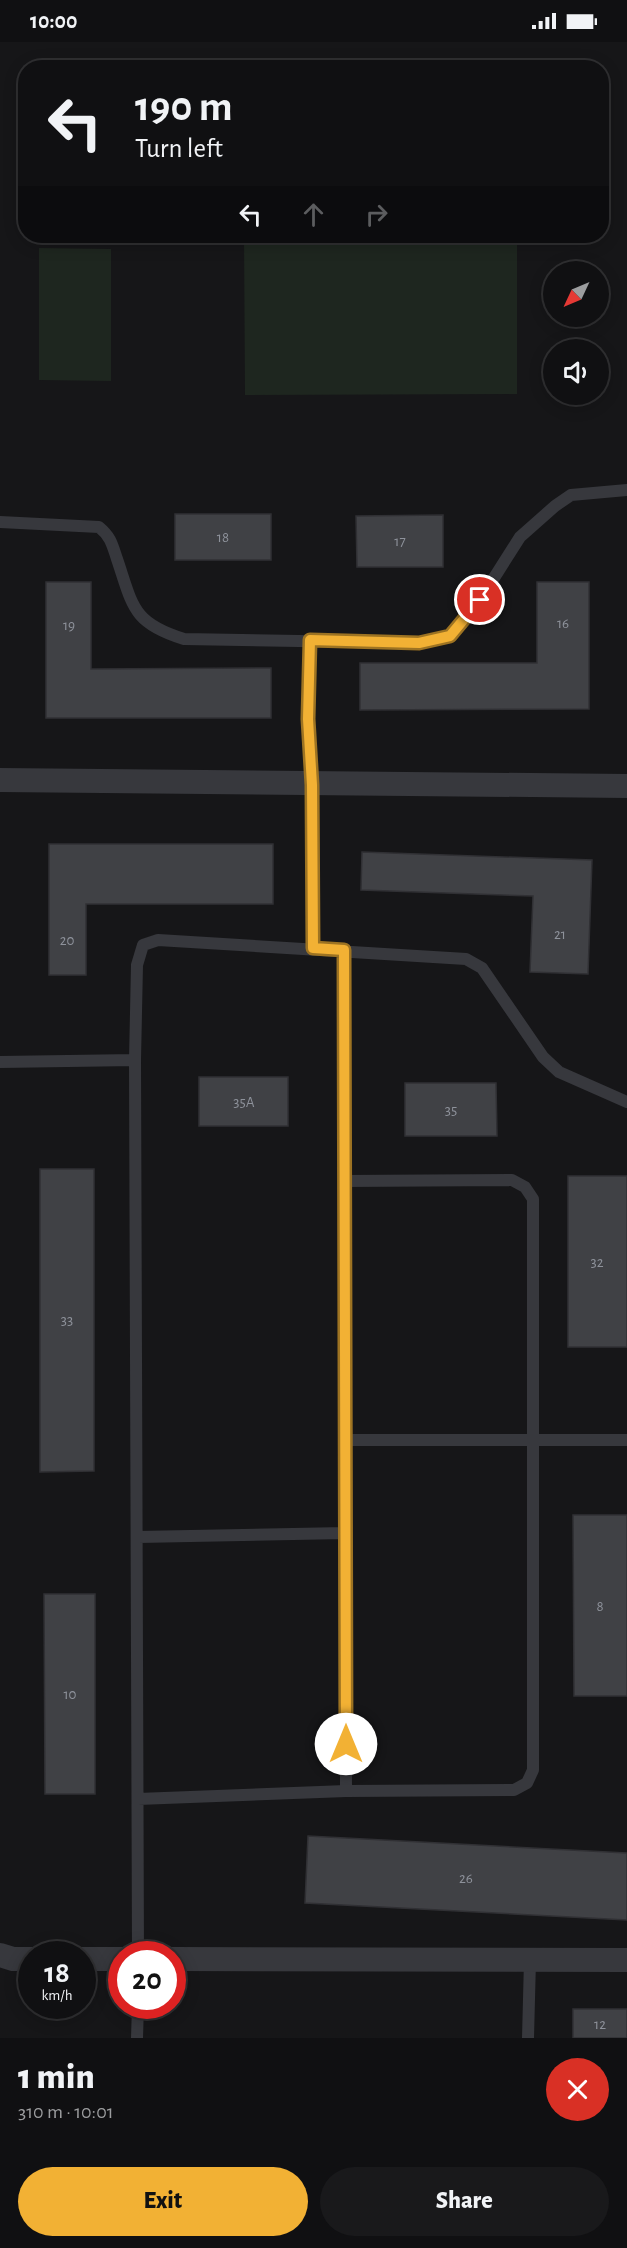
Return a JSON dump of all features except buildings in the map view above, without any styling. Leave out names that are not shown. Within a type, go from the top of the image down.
[{"type":"street","points":[[0,780],[312,785],[627,786]]},
{"type":"street","points":[[0,1955],[18,1959]]},
{"type":"street","points":[[186,1959],[627,1960]]},
{"type":"lane","points":[[0,522],[99,527],[110,536],[132,604],[139,616],[159,632],[184,639],[419,643],[450,636],[480,600],[520,537],[555,506],[571,495],[627,490]]},
{"type":"lane","points":[[310,640],[308,719],[312,785],[313,948]]},
{"type":"lane","points":[[138,1941],[135,1060],[137,965],[142,945],[158,940],[466,958],[482,968],[543,1057],[559,1072],[627,1102]]},
{"type":"lane","points":[[344,950],[346,1791]]},
{"type":"lane","points":[[0,1062],[135,1060]]},
{"type":"lane","points":[[138,1799],[346,1791],[513,1790],[527,1783],[533,1770],[533,1199],[525,1187],[512,1180],[344,1181]]},
{"type":"lane","points":[[345,1440],[627,1440]]},
{"type":"lane","points":[[138,1537],[345,1533]]},
{"type":"lane","points":[[528,2038],[530,1960]]},
{"type":"lane","points":[[138,2019],[138,2038]]},
{"type":"shaded area","points":[[244,243],[517,243],[517,394],[245,395]]},
{"type":"shaded area","points":[[39,248],[111,249],[111,381],[39,380]]},
{"type":"route","points":[[346,1744],[344,950],[313,948],[312,785],[308,719],[310,640],[419,643],[450,636],[480,600]]}]
